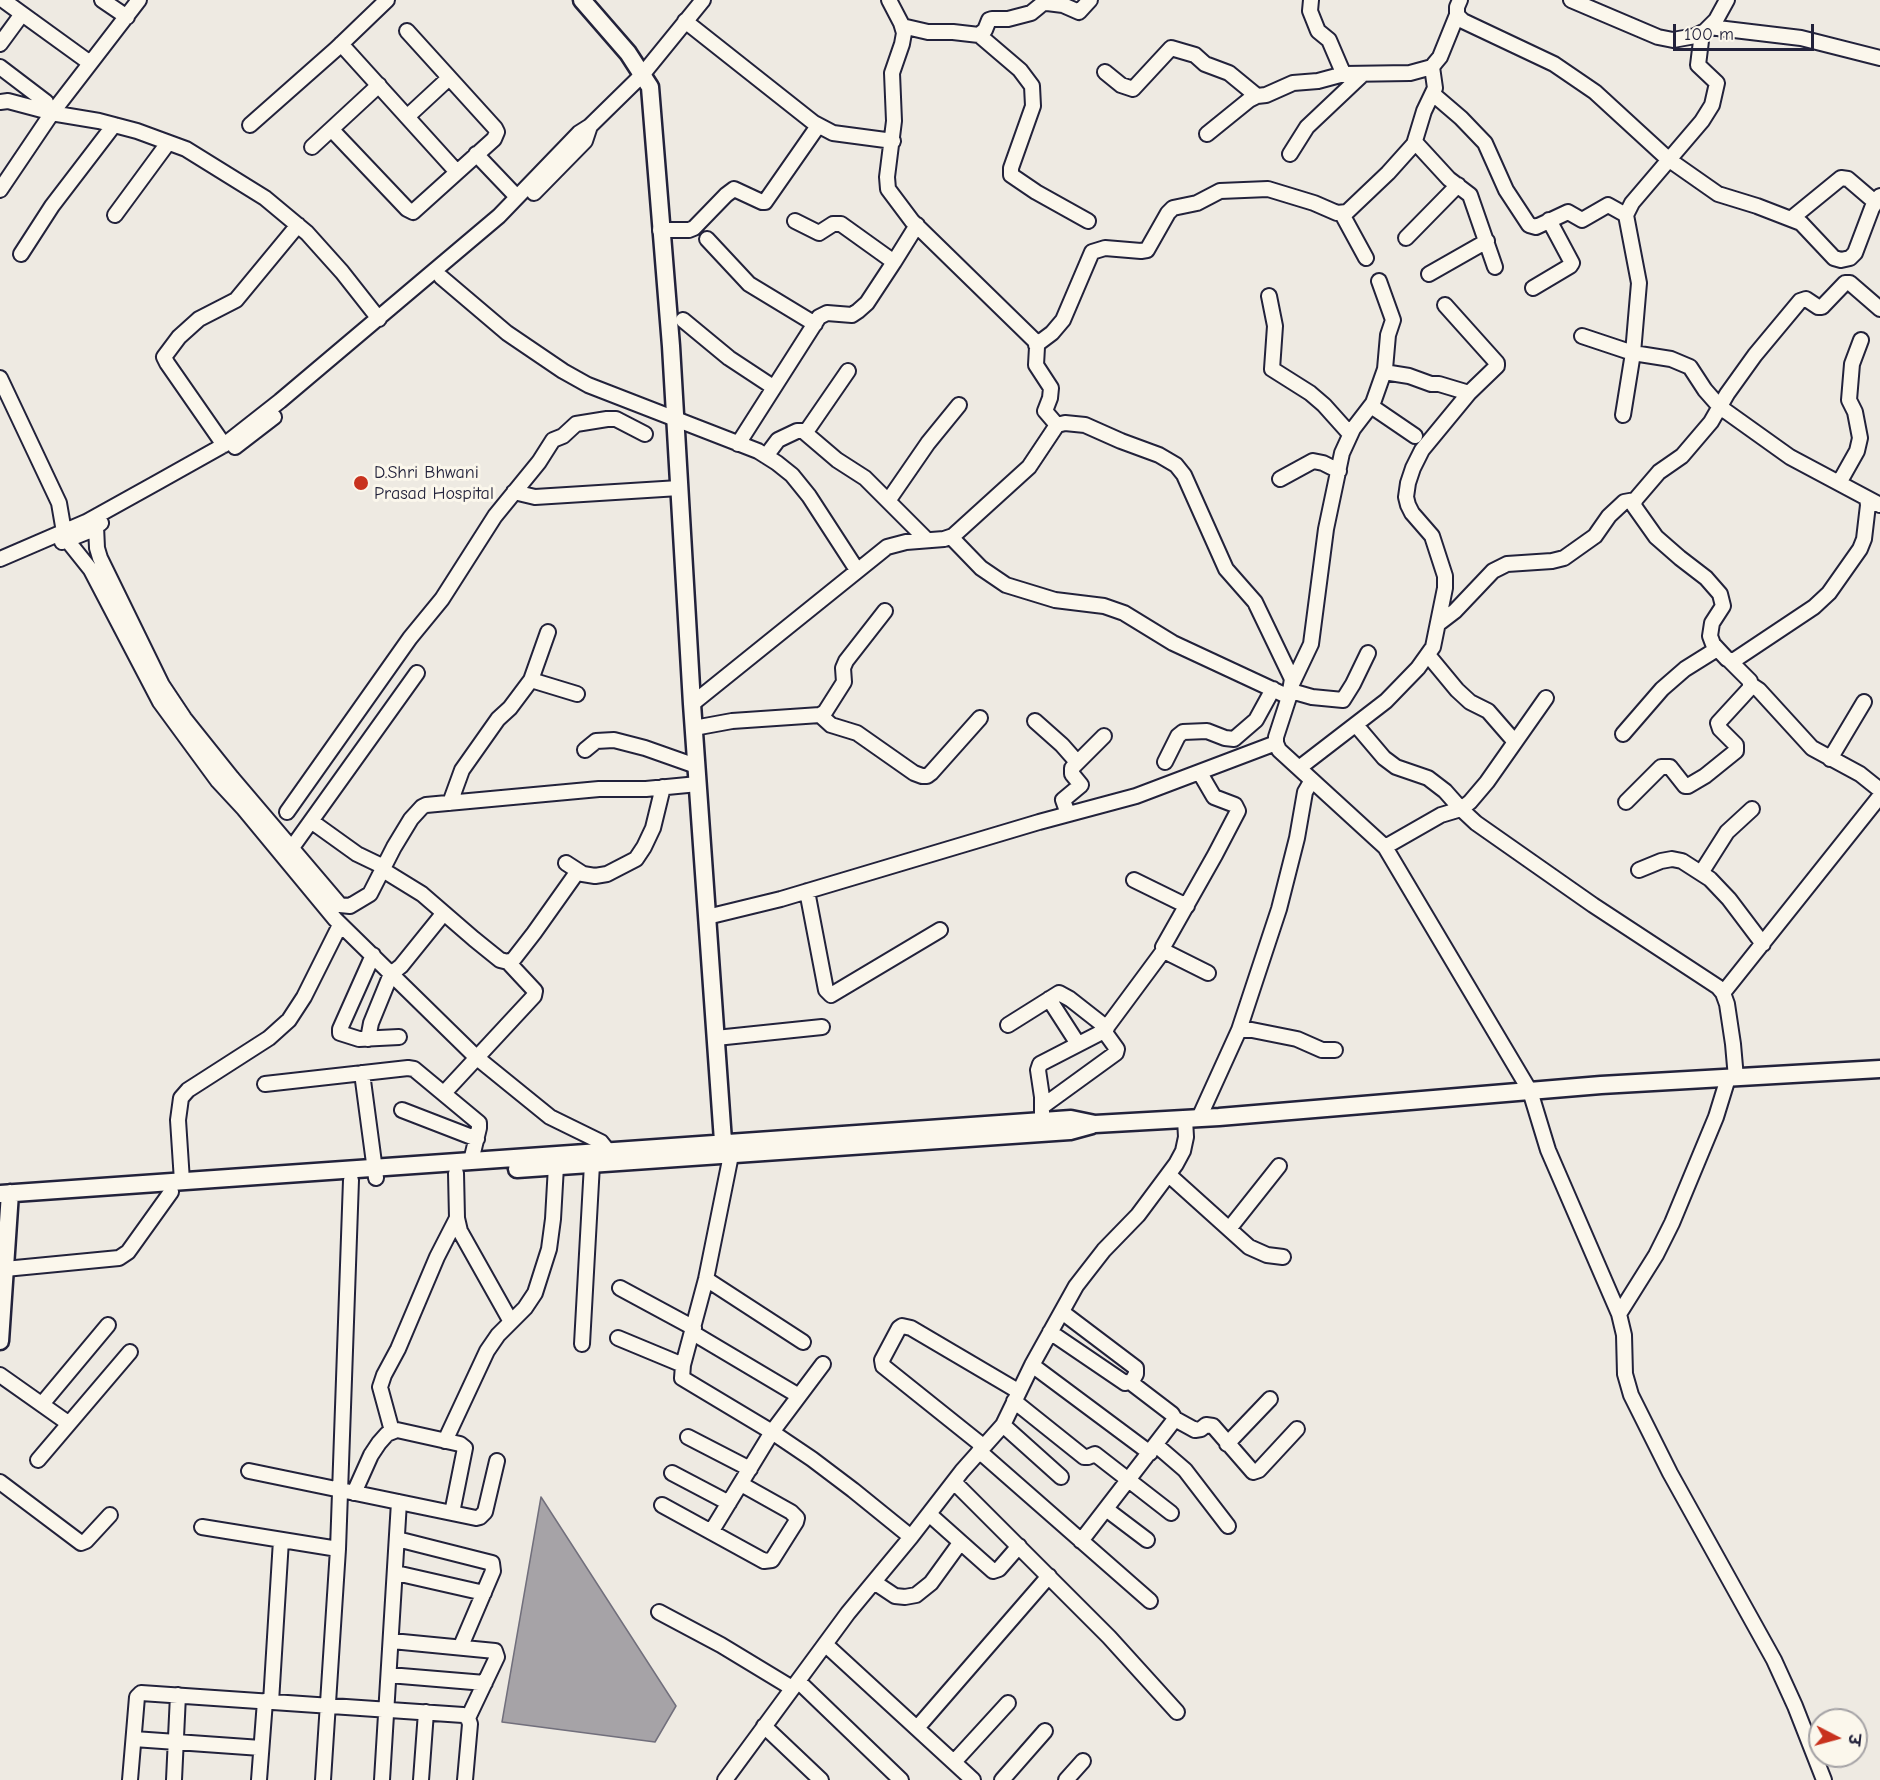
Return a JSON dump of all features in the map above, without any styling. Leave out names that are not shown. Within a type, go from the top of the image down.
[{"type":"main road","points":[[582,0],[628,53],[650,87],[675,419],[696,766],[726,1151]]},
{"type":"main road","points":[[0,1341],[5,1269],[5,1199],[375,1173],[471,1161],[612,1157],[1070,1131],[1095,1124],[1192,1119],[1530,1091],[1880,1070]]},
{"type":"main road","points":[[726,1151],[1042,1113],[1095,1124]]},
{"type":"main road","points":[[176,1187],[351,1180],[375,1173],[456,1173],[592,1164],[612,1157]]},
{"type":"street","points":[[3,0],[90,63]]},
{"type":"street","points":[[102,0],[127,17]]},
{"type":"street","points":[[0,190],[50,112],[140,0]]},
{"type":"street","points":[[250,125],[387,0]]},
{"type":"street","points":[[0,559],[78,531],[224,445],[280,401],[499,216],[579,133],[590,126],[642,75],[703,0]]},
{"type":"street","points":[[889,0],[904,33],[892,73],[894,121],[887,177],[888,189],[917,225],[1028,333],[1036,345],[1036,365],[1051,388],[1045,411],[1058,425]]},
{"type":"street","points":[[978,35],[985,30],[992,18],[1008,19],[1031,12],[1047,3],[1063,5],[1078,12],[1090,0]]},
{"type":"street","points":[[1311,0],[1310,11],[1317,31],[1329,40],[1344,75]]},
{"type":"street","points":[[1207,134],[1249,100],[1293,83],[1318,81],[1344,75],[1410,73],[1432,67],[1440,57],[1457,15],[1460,0]]},
{"type":"street","points":[[1571,0],[1659,37],[1673,40],[1706,30],[1801,38],[1880,58]]},
{"type":"street","points":[[1623,415],[1633,353],[1639,283],[1626,215],[1632,203],[1702,121],[1712,105],[1717,83],[1698,65],[1706,30],[1716,20],[1726,0]]},
{"type":"street","points":[[0,44],[22,14]]},
{"type":"street","points":[[1457,15],[1463,21],[1562,69],[1595,92],[1668,159],[1718,194],[1792,218],[1808,229],[1834,258],[1841,260],[1850,258],[1855,253],[1878,199],[1848,179],[1841,178],[1792,218]]},
{"type":"street","points":[[685,21],[818,126],[833,132],[893,141]]},
{"type":"street","points":[[902,26],[928,32],[978,35],[1020,70],[1032,86],[1033,106],[1011,168],[1011,175],[1088,221]]},
{"type":"street","points":[[332,130],[410,211],[417,210],[456,171],[494,139],[497,132],[406,31]]},
{"type":"street","points":[[341,44],[456,171]]},
{"type":"street","points":[[1105,72],[1121,85],[1132,89],[1168,50],[1174,48],[1186,54],[1195,55],[1205,64],[1228,74],[1257,96]]},
{"type":"street","points":[[1342,214],[1388,173],[1415,142],[1424,111],[1436,83],[1432,67]]},
{"type":"street","points":[[0,68],[46,102],[50,112]]},
{"type":"street","points":[[1290,154],[1307,127],[1362,75]]},
{"type":"street","points":[[408,117],[449,78]]},
{"type":"street","points":[[312,147],[379,85]]},
{"type":"street","points":[[1433,94],[1485,143],[1506,190],[1526,222],[1532,227],[1568,212],[1582,220],[1608,205],[1626,215]]},
{"type":"street","points":[[0,102],[8,101],[114,125],[186,149],[265,198],[298,225],[342,272],[379,319]]},
{"type":"street","points":[[21,254],[52,207],[114,125]]},
{"type":"street","points":[[0,566],[118,512],[216,460],[254,433],[506,221],[585,141],[590,126]]},
{"type":"street","points":[[660,230],[694,228],[734,189],[765,202],[818,126]]},
{"type":"street","points":[[1415,142],[1449,179],[1466,190],[1474,202],[1495,267]]},
{"type":"street","points":[[115,215],[168,143]]},
{"type":"street","points":[[476,154],[517,197]]},
{"type":"street","points":[[1406,238],[1458,185]]},
{"type":"street","points":[[1036,345],[1063,321],[1092,252],[1105,248],[1147,250],[1173,208],[1197,203],[1220,191],[1268,189],[1342,214],[1366,258]]},
{"type":"street","points":[[1533,288],[1572,263],[1549,220]]},
{"type":"street","points":[[795,221],[819,233],[833,224],[840,225],[894,262]]},
{"type":"street","points":[[224,445],[164,357],[179,337],[199,319],[236,300],[298,225]]},
{"type":"street","points":[[738,444],[822,314],[847,315],[858,311],[867,303],[917,225]]},
{"type":"street","points":[[707,239],[749,284],[815,324]]},
{"type":"street","points":[[1429,274],[1487,241]]},
{"type":"street","points":[[441,277],[507,333],[588,385],[766,456],[792,475],[809,496],[858,570]]},
{"type":"street","points":[[1379,280],[1393,320],[1388,335],[1384,372],[1377,396],[1350,434],[1342,453],[1326,529],[1311,645],[1291,691],[1276,743],[1279,750],[1385,847],[1530,1091],[1556,1171],[1618,1314],[1624,1335],[1625,1374],[1635,1404],[1713,1553],[1774,1660],[1796,1706],[1824,1780]]},
{"type":"street","points":[[1438,624],[1455,611],[1493,571],[1507,564],[1564,558],[1595,536],[1609,516],[1624,502],[1635,500],[1659,472],[1682,456],[1696,440],[1711,422],[1768,337],[1802,299],[1822,308],[1845,284],[1850,283],[1880,309]]},
{"type":"street","points":[[1269,296],[1275,326],[1272,369],[1310,393],[1350,434]]},
{"type":"street","points":[[1299,768],[1386,701],[1433,647],[1445,588],[1445,576],[1432,536],[1408,505],[1406,497],[1408,483],[1422,450],[1497,363],[1445,305]]},
{"type":"street","points":[[683,320],[729,358],[773,387]]},
{"type":"street","points":[[1582,336],[1633,353],[1671,359],[1690,367],[1720,407],[1790,457],[1880,505]]},
{"type":"street","points":[[1839,483],[1857,451],[1860,438],[1855,412],[1849,400],[1852,364],[1861,340]]},
{"type":"street","points":[[806,432],[848,371]]},
{"type":"street","points":[[1384,372],[1409,376],[1469,393]]},
{"type":"street","points":[[0,378],[59,503],[78,531],[97,548],[162,685],[205,744],[335,901],[340,916]]},
{"type":"street","points":[[888,501],[928,443],[959,405]]},
{"type":"street","points":[[1371,406],[1415,436]]},
{"type":"street","points":[[287,812],[410,638],[442,599],[495,516],[554,440],[563,436],[576,424],[616,419],[645,434]]},
{"type":"street","points":[[692,704],[887,547],[951,537],[1029,467],[1058,425],[1065,423],[1085,425],[1159,455],[1176,465],[1184,475],[1226,569],[1255,602],[1292,679],[1291,691]]},
{"type":"street","points":[[766,456],[781,439],[797,431],[806,432],[837,460],[865,478],[927,540]]},
{"type":"street","points":[[1280,479],[1313,461],[1339,471]]},
{"type":"street","points":[[514,492],[535,497],[679,489]]},
{"type":"street","points":[[1730,661],[1739,658],[1814,607],[1829,593],[1860,549],[1864,538],[1867,498]]},
{"type":"street","points":[[1635,500],[1637,512],[1656,537],[1706,578],[1720,594],[1723,606],[1710,630],[1713,644],[1717,649],[1750,684],[1759,690],[1812,748],[1860,774],[1880,790]]},
{"type":"street","points":[[78,531],[91,570],[160,702],[218,781],[292,867],[340,916],[373,956],[394,972],[479,1054],[550,1117],[601,1142],[612,1157]]},
{"type":"street","points":[[951,537],[981,568],[1006,585],[1054,600],[1104,606],[1124,613],[1173,643],[1273,689],[1312,697],[1343,700],[1368,653]]},
{"type":"street","points":[[694,728],[732,721],[820,715],[825,712],[844,682],[843,668],[846,661],[885,611]]},
{"type":"street","points":[[450,802],[462,770],[498,719],[510,708],[531,680],[548,632]]},
{"type":"street","points":[[1623,734],[1662,689],[1685,669],[1717,649]]},
{"type":"street","points":[[1428,655],[1457,690],[1470,702],[1488,711],[1515,742]]},
{"type":"street","points":[[291,849],[417,673]]},
{"type":"street","points":[[531,680],[576,694]]},
{"type":"street","points":[[1626,802],[1661,767],[1670,767],[1685,786],[1688,786],[1705,776],[1736,751],[1736,745],[1718,726],[1721,719],[1750,690],[1750,684]]},
{"type":"street","points":[[1165,762],[1178,736],[1183,732],[1207,731],[1230,740],[1234,739],[1256,720],[1273,689]]},
{"type":"street","points":[[1385,847],[1441,815],[1461,809],[1470,802],[1487,782],[1546,698]]},
{"type":"street","points":[[1830,759],[1864,702]]},
{"type":"street","points":[[820,715],[831,724],[857,733],[922,776],[931,773],[980,718]]},
{"type":"street","points":[[1035,721],[1077,762]]},
{"type":"street","points":[[1356,725],[1384,758],[1396,767],[1428,778],[1445,791],[1468,817],[1583,898],[1718,987],[1723,993],[1731,1024],[1732,1078],[1672,1223],[1656,1255],[1618,1314]]},
{"type":"street","points":[[1068,814],[1063,800],[1081,785],[1071,770],[1104,736]]},
{"type":"street","points":[[585,750],[596,741],[615,740],[696,766]]},
{"type":"street","points":[[707,917],[807,891],[1136,796],[1276,743]]},
{"type":"street","points":[[1042,1113],[1039,1066],[1106,1029],[1164,950],[1163,947],[1238,811],[1235,805],[1214,797],[1200,772]]},
{"type":"street","points":[[731,1777],[764,1726],[825,1644],[957,1477],[1003,1425],[1050,1332],[1090,1267],[1138,1215],[1169,1175],[1183,1151],[1192,1119],[1239,1030],[1279,909],[1298,838],[1305,792],[1312,780]]},
{"type":"street","points":[[5,1269],[119,1258],[134,1244],[176,1187],[181,1098],[188,1090],[269,1038],[289,1020],[304,997],[340,916],[370,894],[394,847],[416,812],[426,805],[599,789],[698,784]]},
{"type":"street","points":[[566,863],[588,876],[607,874],[636,859],[653,828],[663,787]]},
{"type":"street","points":[[1723,993],[1880,796]]},
{"type":"street","points":[[1701,873],[1727,832],[1752,809]]},
{"type":"street","points":[[311,821],[357,854],[422,894],[500,960],[508,962],[535,994],[444,1093]]},
{"type":"street","points":[[1639,870],[1661,861],[1672,859],[1682,861],[1710,879],[1729,899],[1763,944]]},
{"type":"street","points":[[508,962],[513,960],[534,933],[578,871]]},
{"type":"street","points":[[1134,880],[1187,906]]},
{"type":"street","points":[[807,891],[826,990],[831,994],[940,930]]},
{"type":"street","points":[[368,1039],[371,1023],[394,972],[444,914]]},
{"type":"street","points":[[1164,950],[1208,973]]},
{"type":"street","points":[[373,956],[340,1033],[344,1036],[368,1039],[399,1037]]},
{"type":"street","points":[[1008,1025],[1059,993],[1069,998],[1106,1029],[1117,1049],[1116,1053],[1042,1113]]},
{"type":"street","points":[[1049,999],[1078,1044]]},
{"type":"street","points":[[716,1038],[822,1027]]},
{"type":"street","points":[[1239,1030],[1252,1030],[1297,1040],[1323,1050],[1335,1050]]},
{"type":"street","points":[[265,1084],[414,1069],[478,1123],[477,1139],[471,1161]]},
{"type":"street","points":[[362,1073],[375,1173]]},
{"type":"street","points":[[402,1110],[477,1139]]},
{"type":"street","points":[[726,1151],[706,1279],[681,1374],[685,1381],[772,1432],[853,1490],[911,1537]]},
{"type":"street","points":[[582,1344],[592,1164]]},
{"type":"street","points":[[445,1441],[487,1351],[510,1320],[525,1308],[543,1273],[553,1219],[556,1166]]},
{"type":"street","points":[[1229,1229],[1279,1166]]},
{"type":"street","points":[[456,1173],[457,1218],[460,1231],[510,1320]]},
{"type":"street","points":[[1169,1175],[1257,1252],[1282,1257]]},
{"type":"street","points":[[323,1780],[338,1549],[347,1492],[351,1180]]},
{"type":"street","points":[[392,1431],[380,1387],[437,1257],[457,1218]]},
{"type":"street","points":[[706,1279],[803,1342]]},
{"type":"street","points":[[620,1288],[799,1396]]},
{"type":"street","points":[[1062,1312],[1136,1368],[1132,1382]]},
{"type":"street","points":[[42,1404],[108,1324]]},
{"type":"street","points":[[1150,1601],[981,1449],[883,1366],[882,1360],[899,1328],[902,1326],[910,1328],[1016,1396],[1084,1456],[1095,1454],[1171,1513]]},
{"type":"street","points":[[1050,1332],[1125,1383],[1132,1382],[1172,1414],[1175,1419],[1195,1430],[1209,1425],[1250,1470],[1256,1472],[1297,1429]]},
{"type":"street","points":[[618,1338],[683,1365]]},
{"type":"street","points":[[39,1460],[130,1352]]},
{"type":"street","points":[[711,1532],[772,1432],[823,1364]]},
{"type":"street","points":[[1032,1365],[1185,1470],[1228,1526]]},
{"type":"street","points":[[0,1375],[68,1423]]},
{"type":"street","points":[[1227,1444],[1270,1399]]},
{"type":"street","points":[[1082,1540],[1175,1419]]},
{"type":"street","points":[[1003,1425],[1061,1477]]},
{"type":"street","points":[[347,1492],[387,1434],[397,1430],[463,1446],[466,1452],[452,1513]]},
{"type":"street","points":[[688,1437],[750,1469]]},
{"type":"street","points":[[249,1471],[476,1518],[483,1515],[497,1461]]},
{"type":"street","points":[[672,1473],[729,1503]]},
{"type":"street","points":[[957,1477],[1019,1546],[1109,1637],[1177,1712]]},
{"type":"street","points":[[0,1482],[81,1543],[86,1541],[110,1515]]},
{"type":"street","points":[[662,1505],[768,1562],[775,1558],[786,1540],[796,1522],[795,1515],[741,1484]]},
{"type":"street","points":[[382,1780],[399,1502]]},
{"type":"street","points":[[1106,1509],[1147,1540]]},
{"type":"street","points":[[929,1514],[993,1571],[999,1569],[1019,1546]]},
{"type":"street","points":[[202,1527],[338,1549]]},
{"type":"street","points":[[397,1539],[492,1563],[493,1571],[461,1646]]},
{"type":"street","points":[[259,1780],[281,1540]]},
{"type":"street","points":[[874,1582],[895,1596],[916,1595],[931,1583],[960,1543]]},
{"type":"street","points":[[396,1573],[484,1593]]},
{"type":"street","points":[[917,1728],[1049,1576]]},
{"type":"street","points":[[659,1612],[795,1685],[901,1780]]},
{"type":"street","points":[[392,1641],[495,1651],[497,1657],[468,1718]]},
{"type":"street","points":[[825,1644],[973,1780]]},
{"type":"street","points":[[389,1675],[485,1683]]},
{"type":"street","points":[[130,1780],[139,1694],[387,1708],[463,1715],[468,1718],[470,1724],[465,1780]]},
{"type":"street","points":[[174,1780],[178,1695]]},
{"type":"street","points":[[954,1762],[1008,1703]]},
{"type":"street","points":[[421,1780],[426,1712]]},
{"type":"street","points":[[764,1726],[821,1780]]},
{"type":"street","points":[[1002,1780],[1045,1731]]},
{"type":"street","points":[[134,1738],[261,1748]]},
{"type":"street","points":[[1066,1780],[1083,1761]]},
{"type":"shaded area","points":[[541,1497],[676,1706],[655,1742],[502,1722]]},
{"type":"place","name":"D.Shri Bhwani Prasad Hospital","points":[[361,483]]}]
